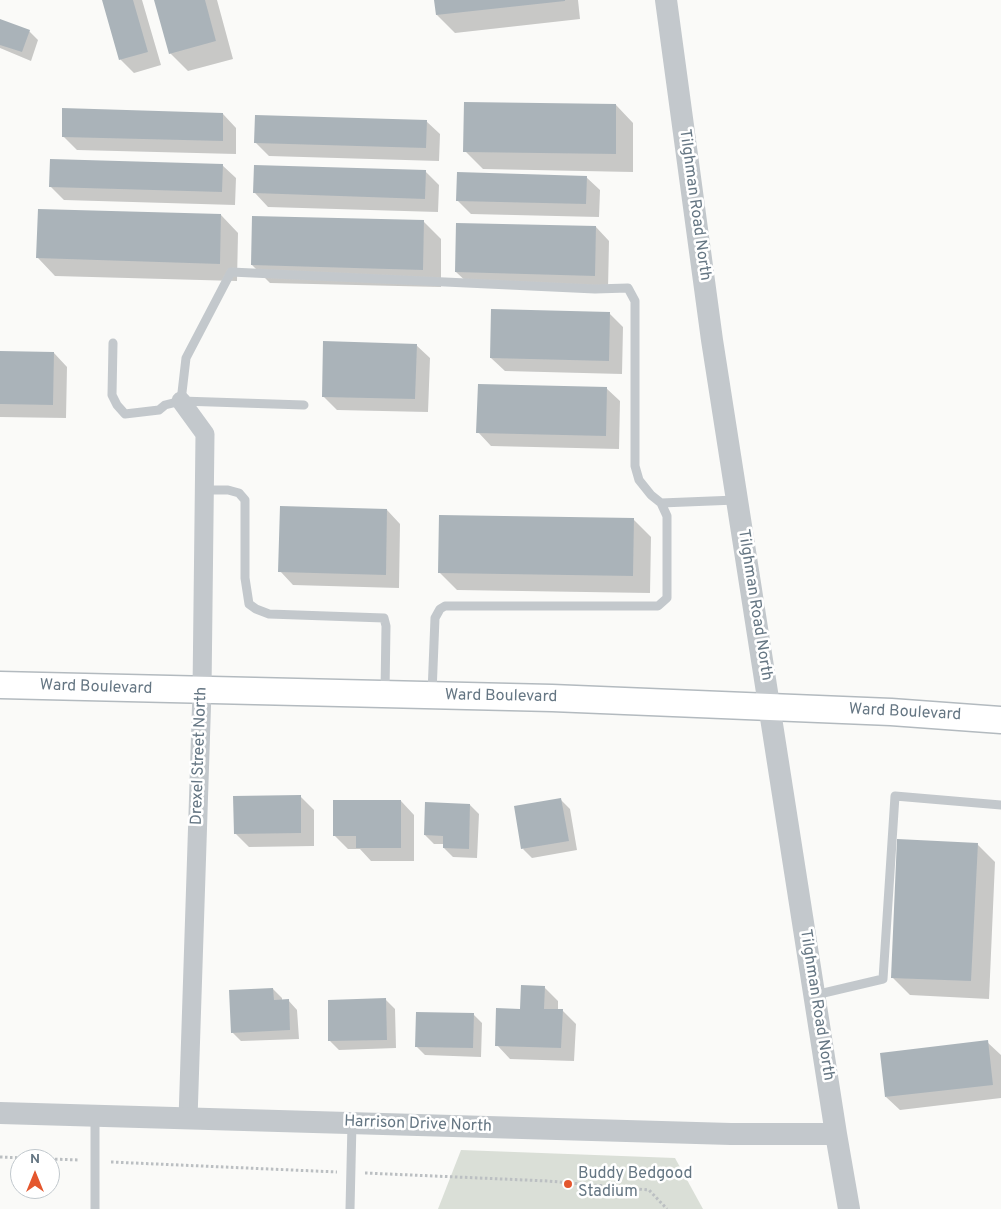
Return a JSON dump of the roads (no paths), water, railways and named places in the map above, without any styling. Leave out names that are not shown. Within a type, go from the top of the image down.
[{"type":"main road","name":"Ward Boulevard","points":[[0,685],[552,698],[770,706],[1001,720]]},
{"type":"street","name":"Tilghman Road North","points":[[666,0],[712,340],[849,1209]]},
{"type":"street","name":"Drexel Street North","points":[[182,401],[205,434],[202,691],[188,1118]]},
{"type":"street","name":"Harrison Drive North","points":[[0,1113],[731,1134],[836,1134]]},
{"type":"lane","points":[[182,401],[186,358],[231,272],[595,289],[628,288],[635,301],[635,466],[639,480],[651,495],[661,503],[668,516],[666,598],[658,606],[445,606],[440,609],[435,618],[432,696]]},
{"type":"lane","points":[[113,343],[112,395],[117,405],[125,414],[159,410],[165,405],[182,401],[304,404]]},
{"type":"lane","points":[[204,490],[239,493],[246,500],[245,578],[249,604],[256,609],[269,614],[384,618],[386,626],[384,694]]},
{"type":"lane","points":[[661,503],[738,500]]},
{"type":"lane","points":[[814,994],[883,979],[895,796],[1001,805]]},
{"type":"lane","points":[[95,1116],[95,1209]]},
{"type":"lane","points":[[350,1209],[352,1123]]},
{"type":"place","name":"Buddy Bedgood Stadium","points":[[568,1184]]}]
